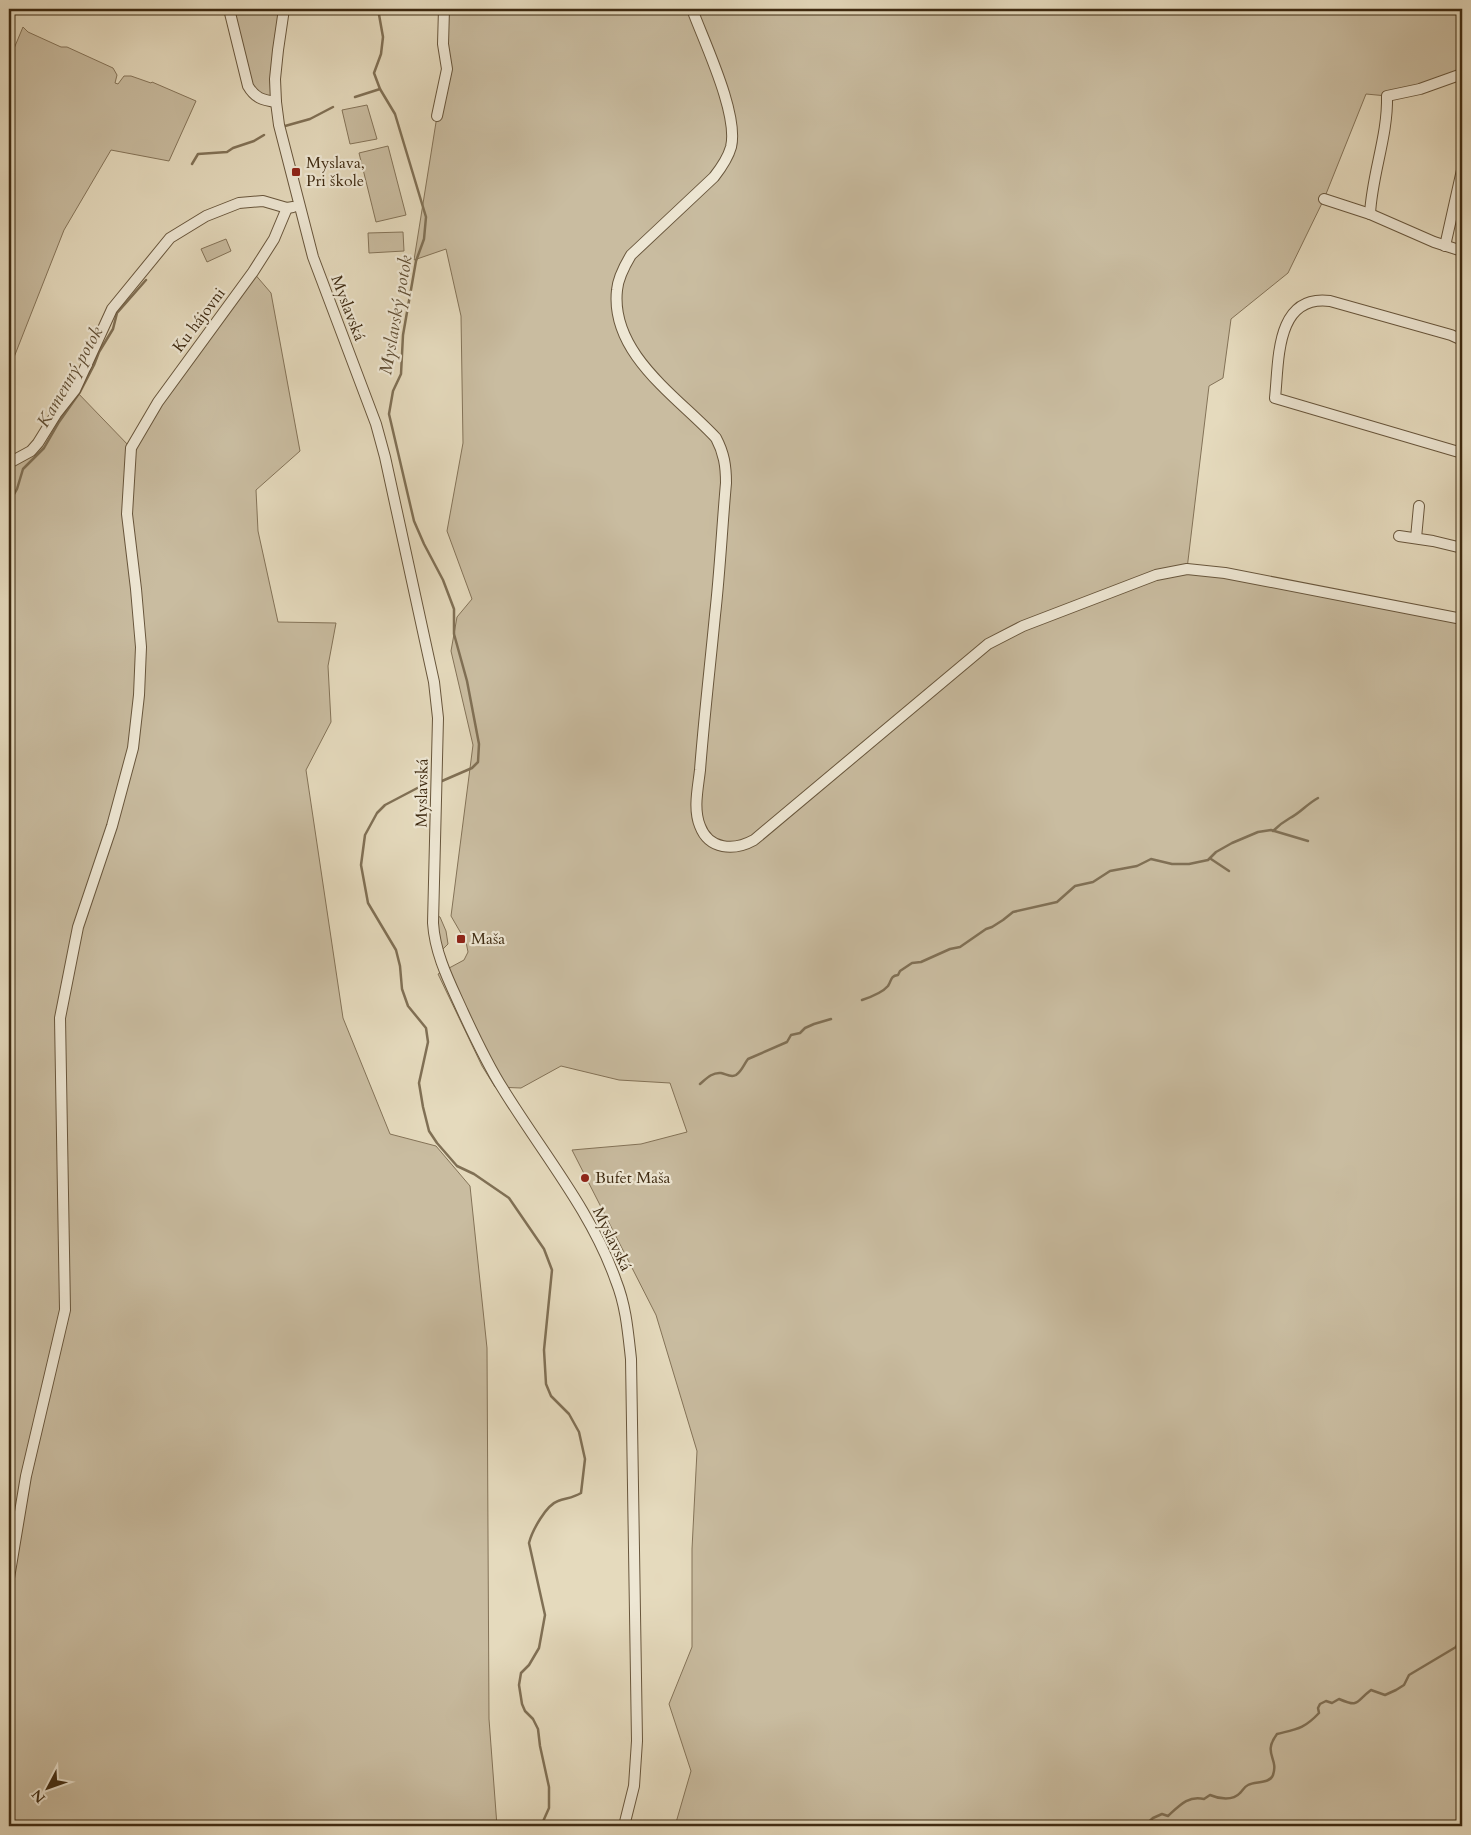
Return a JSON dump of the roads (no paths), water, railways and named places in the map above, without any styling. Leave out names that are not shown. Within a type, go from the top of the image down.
[{"type":"street","points":[[229,9],[248,86],[259,99],[276,102]]},
{"type":"street","name":"Myslavská","points":[[284,9],[278,50],[276,102],[279,125],[299,206],[321,282],[376,424],[385,456],[434,682],[438,718],[434,923],[436,947],[445,972],[498,1081],[600,1241],[617,1282],[624,1308],[630,1359],[637,1741],[634,1786],[624,1826]]},
{"type":"street","points":[[437,116],[447,69],[443,44],[444,9]]},
{"type":"street","points":[[692,9],[728,107],[732,126],[731,146],[724,163],[714,177],[631,255],[616,289],[617,310],[630,347],[644,366],[716,438],[722,449],[726,464],[716,613],[703,731],[697,809],[700,828],[710,840],[722,846],[734,847],[747,844],[761,835],[988,644],[1022,626],[1156,575],[1187,569],[1225,573],[1462,619]]},
{"type":"street","points":[[1370,214],[1371,192],[1385,129],[1387,96],[1420,89],[1462,74]]},
{"type":"street","points":[[1445,246],[1462,170]]},
{"type":"street","points":[[1324,199],[1370,214],[1445,246],[1462,251]]},
{"type":"street","points":[[9,463],[30,451],[38,443],[56,414],[75,390],[112,309],[170,238],[206,216],[239,203],[263,202],[287,208],[299,206]]},
{"type":"street","name":"Ku hájovni","points":[[9,1578],[26,1476],[64,1310],[60,1018],[78,927],[112,826],[133,748],[139,695],[141,647],[136,588],[126,514],[131,448],[158,402],[242,289],[274,239],[287,208]]},
{"type":"street","points":[[1462,340],[1451,335],[1330,301],[1308,302],[1296,311],[1284,327],[1275,398],[1462,453]]},
{"type":"street","points":[[1416,538],[1418,506]]},
{"type":"street","points":[[1398,536],[1433,541],[1462,548]]},
{"type":"waterway","name":"Myslavský potok","points":[[378,9],[383,37],[381,54],[374,73],[380,89],[395,114],[426,217],[424,239],[416,261],[403,335],[401,374],[393,391],[389,414],[414,521],[443,580],[454,609],[454,634],[467,681],[479,744],[478,762],[472,768],[442,781]]},
{"type":"waterway","name":"Kamenný potok","points":[[355,97],[380,89]]},
{"type":"waterway","name":"Kamenný potok","points":[[285,126],[310,119],[333,107]]},
{"type":"waterway","name":"Kamenný potok","points":[[192,164],[198,154],[227,152],[264,135]]},
{"type":"waterway","name":"Kamenný potok","points":[[9,516],[9,503],[17,489],[23,469],[44,448],[80,392],[99,352],[113,329],[117,313],[146,280]]},
{"type":"waterway","name":"Myslavský potok","points":[[425,784],[385,805],[377,813],[365,835],[361,865],[368,903],[396,950],[400,966],[402,989],[408,1006],[426,1028],[428,1042],[419,1083],[429,1131],[457,1166],[474,1174],[509,1198],[544,1249],[552,1270],[544,1350],[546,1384],[551,1396],[569,1414],[579,1432],[585,1459],[581,1493],[553,1503],[536,1525],[529,1543],[545,1615],[539,1648],[529,1665],[521,1673],[519,1685],[525,1711],[533,1719],[538,1729],[549,1787],[549,1808],[541,1826]]},
{"type":"waterway","points":[[1273,831],[1318,798]]},
{"type":"waterway","points":[[862,1000],[883,991],[888,986],[892,977],[898,975],[900,971],[912,963],[921,962],[950,949],[960,947],[1013,912],[1057,902],[1075,886],[1093,882],[1110,871],[1137,866],[1151,859],[1172,864],[1189,864],[1208,860],[1216,852],[1232,843],[1258,832],[1271,830],[1308,841]]},
{"type":"waterway","points":[[1211,859],[1229,871]]},
{"type":"waterway","points":[[700,1084],[709,1076],[715,1074],[736,1075],[748,1059],[787,1042],[791,1035],[800,1033],[805,1028],[831,1019]]},
{"type":"waterway","points":[[1144,1826],[1153,1818],[1162,1814],[1168,1816],[1188,1800],[1204,1799],[1210,1795],[1230,1798],[1237,1796],[1248,1785],[1269,1780],[1273,1775],[1274,1769],[1271,1746],[1277,1734],[1295,1729],[1309,1722],[1319,1713],[1318,1708],[1320,1704],[1326,1701],[1332,1703],[1339,1699],[1354,1703],[1371,1690],[1385,1695],[1396,1690],[1404,1685],[1409,1675],[1456,1647],[1462,1634]]},
{"type":"place","name":"Myslava, Pri škole","points":[[296,172]]},
{"type":"place","name":"Maša","points":[[461,939]]},
{"type":"place","name":"Bufet Maša","points":[[585,1178]]}]
